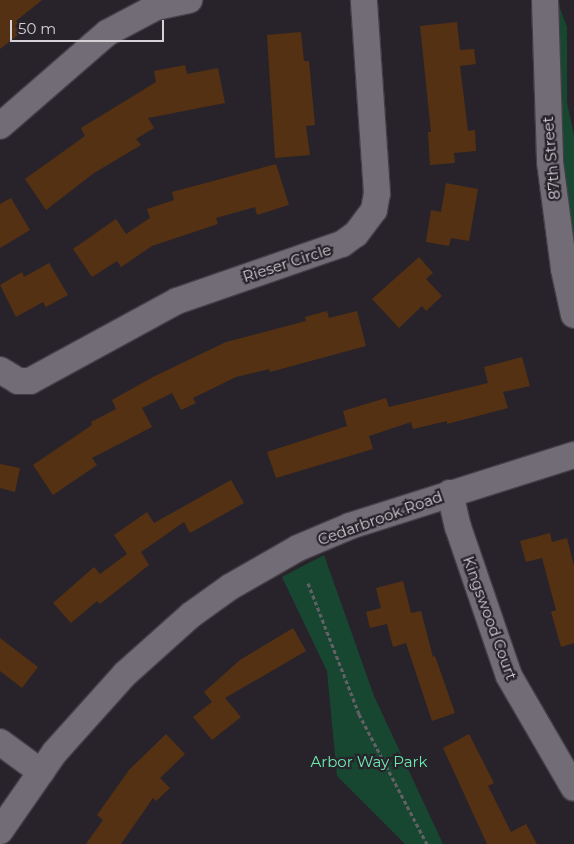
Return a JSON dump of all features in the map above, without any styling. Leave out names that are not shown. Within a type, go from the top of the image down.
[{"type":"street","points":[[0,126],[107,33],[156,7],[189,0]]},
{"type":"street","name":"Rieser Circle","points":[[0,370],[18,381],[30,381],[177,301],[342,244],[356,234],[374,210],[377,193],[364,0]]},
{"type":"street","name":"87th Street","points":[[545,0],[550,162],[564,269],[574,315]]},
{"type":"street","name":"Cedarbrook Road","points":[[0,831],[41,772],[125,674],[191,615],[230,587],[298,548],[350,526],[574,455]]},
{"type":"street","name":"Kingswood Court","points":[[450,493],[458,527],[509,676],[574,788]]},
{"type":"street","points":[[0,742],[41,772]]},
{"type":"path","points":[[308,583],[359,714],[427,844]]},
{"type":"green space","points":[[559,6],[567,27],[567,103],[574,135],[574,242],[563,163]]},
{"type":"green space","name":"Arbor Way Park","points":[[324,555],[374,696],[443,844],[405,844],[337,776],[327,671],[282,577]]},
{"type":"building","points":[[0,0],[42,0],[16,21],[23,31],[0,49]]},
{"type":"building","points":[[457,22],[460,50],[474,49],[476,64],[460,66],[468,131],[475,130],[476,151],[454,153],[455,163],[430,165],[428,132],[431,132],[420,26]]},
{"type":"building","points":[[301,32],[304,61],[309,61],[315,125],[306,126],[310,155],[275,158],[267,35]]},
{"type":"building","points":[[185,65],[187,74],[218,68],[225,103],[148,118],[154,128],[136,139],[141,145],[94,173],[46,210],[25,179],[85,136],[81,128],[156,82],[154,71]]},
{"type":"building","points":[[276,164],[289,205],[257,215],[255,207],[216,218],[218,224],[152,246],[121,267],[117,261],[92,277],[73,249],[116,219],[126,234],[150,218],[147,209],[174,200],[172,192]]},
{"type":"building","points":[[446,183],[478,189],[469,241],[451,238],[449,246],[426,242],[431,210],[441,212]]},
{"type":"building","points":[[11,198],[30,230],[0,248],[0,204]]},
{"type":"building","points":[[419,257],[433,273],[426,279],[442,296],[426,311],[422,306],[399,328],[372,299]]},
{"type":"building","points":[[49,263],[68,295],[46,307],[43,302],[16,317],[0,285],[22,272],[24,277]]},
{"type":"building","points":[[327,311],[329,318],[357,311],[366,346],[270,372],[269,369],[236,377],[193,398],[196,403],[181,410],[172,393],[142,408],[152,427],[92,458],[97,465],[53,495],[33,465],[92,425],[91,422],[116,409],[112,400],[153,377],[226,342],[306,321],[305,317]]},
{"type":"building","points":[[522,357],[530,386],[503,392],[508,408],[447,424],[447,421],[413,429],[411,422],[369,436],[373,449],[276,478],[267,452],[347,426],[343,411],[386,398],[389,407],[488,383],[484,367]]},
{"type":"building","points":[[0,464],[20,468],[15,492],[0,488]]},
{"type":"building","points":[[231,480],[244,503],[190,533],[184,522],[141,552],[149,565],[100,604],[97,601],[71,623],[53,603],[94,567],[100,574],[127,554],[114,535],[147,512],[154,523]]},
{"type":"building","points":[[550,533],[552,542],[567,538],[574,566],[574,643],[561,647],[551,612],[556,610],[542,558],[526,562],[520,541]]},
{"type":"building","points":[[403,581],[411,613],[421,611],[433,657],[435,656],[455,713],[432,721],[406,643],[393,647],[387,624],[370,628],[366,612],[381,608],[376,588]]},
{"type":"building","points":[[293,628],[306,651],[225,698],[241,717],[212,740],[193,717],[212,702],[204,692],[240,660]]},
{"type":"building","points":[[0,638],[38,667],[22,688],[0,671]]},
{"type":"building","points":[[166,734],[185,754],[160,778],[170,788],[156,801],[153,798],[121,844],[86,844],[103,820],[97,815],[129,770]]},
{"type":"building","points":[[469,734],[494,783],[488,786],[511,832],[526,824],[537,844],[487,844],[443,748]]}]
